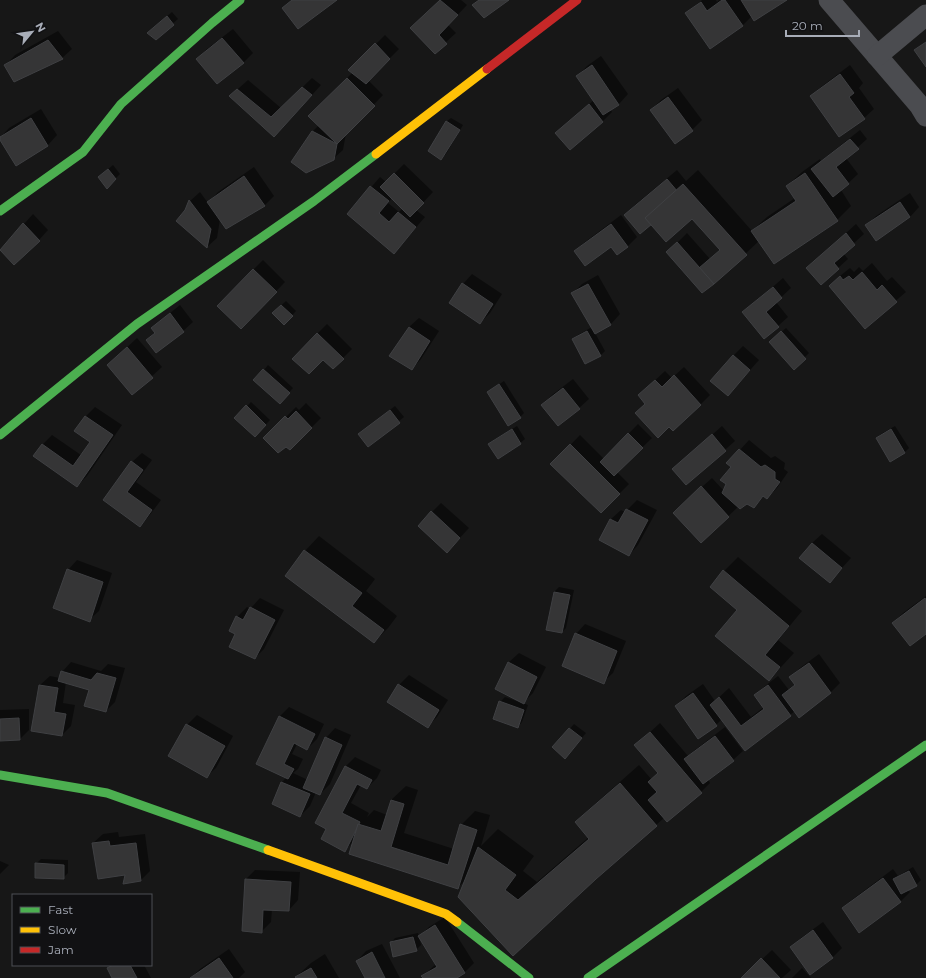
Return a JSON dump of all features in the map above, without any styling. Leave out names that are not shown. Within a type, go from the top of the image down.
[{"type":"main road","points":[[0,211],[83,152],[121,104],[240,0]]},
{"type":"main road","points":[[0,435],[136,324],[314,201],[577,0]]},
{"type":"main road","points":[[588,978],[926,745]]},
{"type":"main road","points":[[0,775],[108,793],[446,914],[529,978]]},
{"type":"street","points":[[829,0],[920,106],[926,116]]},
{"type":"street","points":[[877,56],[926,16]]},
{"type":"building","points":[[292,0],[337,0],[298,29],[282,8]]},
{"type":"building","points":[[440,0],[458,15],[439,35],[447,44],[435,54],[410,28]]},
{"type":"building","points":[[479,0],[509,0],[484,18],[472,5]]},
{"type":"building","points":[[722,0],[725,0],[743,26],[710,49],[685,13],[701,2],[707,11]]},
{"type":"building","points":[[741,0],[787,0],[754,21]]},
{"type":"building","points":[[167,16],[174,25],[156,40],[147,33]]},
{"type":"building","points":[[222,38],[244,63],[217,84],[196,59]]},
{"type":"building","points":[[48,40],[63,59],[14,82],[4,65]]},
{"type":"building","points":[[926,42],[926,67],[914,50]]},
{"type":"building","points":[[375,43],[390,59],[366,84],[348,70]]},
{"type":"building","points":[[592,65],[619,105],[603,115],[576,76]]},
{"type":"building","points":[[840,74],[854,93],[849,97],[865,119],[839,137],[810,96]]},
{"type":"building","points":[[347,78],[375,106],[337,144],[308,116]]},
{"type":"building","points":[[302,87],[312,95],[274,137],[229,96],[237,89],[271,117]]},
{"type":"building","points":[[668,97],[693,131],[675,144],[650,110]]},
{"type":"building","points":[[589,104],[603,122],[570,150],[555,133]]},
{"type":"building","points":[[31,118],[48,146],[16,166],[0,140],[0,137]]},
{"type":"building","points":[[446,121],[460,130],[441,160],[428,151]]},
{"type":"building","points":[[312,131],[337,144],[334,160],[306,173],[291,162]]},
{"type":"building","points":[[850,139],[859,149],[836,167],[849,184],[833,197],[811,169]]},
{"type":"building","points":[[108,169],[116,179],[107,189],[98,177]]},
{"type":"building","points":[[394,173],[424,203],[410,217],[380,187]]},
{"type":"building","points":[[805,173],[838,221],[774,264],[751,231],[796,201],[786,186]]},
{"type":"building","points":[[244,176],[265,206],[226,229],[207,202]]},
{"type":"building","points":[[667,179],[683,198],[640,234],[624,215]]},
{"type":"building","points":[[683,184],[747,255],[714,284],[699,268],[720,250],[692,219],[666,242],[645,218]]},
{"type":"building","points":[[370,186],[389,201],[379,213],[389,222],[398,212],[416,227],[394,254],[347,214]]},
{"type":"building","points":[[189,200],[211,229],[207,248],[176,221],[185,210]]},
{"type":"building","points":[[900,202],[910,217],[876,241],[865,225]]},
{"type":"building","points":[[23,223],[40,241],[14,265],[0,250]]},
{"type":"building","points":[[611,224],[628,247],[617,255],[611,247],[585,266],[574,251]]},
{"type":"building","points":[[846,233],[855,245],[834,263],[839,269],[821,285],[806,268]]},
{"type":"building","points":[[677,242],[714,284],[702,293],[666,252]]},
{"type":"building","points":[[253,269],[277,292],[241,329],[217,306]]},
{"type":"building","points":[[862,272],[877,290],[882,285],[897,302],[865,329],[829,286],[840,276],[843,280],[849,276],[853,280]]},
{"type":"building","points":[[462,283],[493,304],[480,324],[449,303]]},
{"type":"building","points":[[588,284],[611,325],[595,334],[571,293]]},
{"type":"building","points":[[773,287],[782,298],[766,312],[779,327],[764,339],[742,312]]},
{"type":"building","points":[[281,305],[293,316],[284,325],[272,313]]},
{"type":"building","points":[[170,313],[184,332],[156,353],[146,340],[155,333],[151,328]]},
{"type":"building","points":[[409,327],[430,341],[412,370],[389,356]]},
{"type":"building","points":[[587,331],[601,356],[585,364],[572,339]]},
{"type":"building","points":[[781,331],[806,359],[794,370],[769,342]]},
{"type":"building","points":[[317,333],[344,359],[333,369],[323,360],[309,374],[292,359]]},
{"type":"building","points":[[127,347],[153,378],[132,395],[107,365]]},
{"type":"building","points":[[733,355],[750,370],[728,396],[710,381]]},
{"type":"building","points":[[263,369],[290,393],[280,404],[253,380]]},
{"type":"building","points":[[674,375],[701,405],[673,431],[669,427],[658,438],[635,413],[645,404],[638,395],[655,380],[662,387]]},
{"type":"building","points":[[499,384],[521,418],[508,426],[487,392]]},
{"type":"building","points":[[563,388],[580,409],[558,426],[541,405]]},
{"type":"building","points":[[246,405],[266,425],[255,437],[234,418]]},
{"type":"building","points":[[390,410],[400,423],[368,447],[358,434]]},
{"type":"building","points":[[296,411],[312,428],[290,450],[286,447],[278,453],[263,438],[285,416],[288,419]]},
{"type":"building","points":[[85,416],[113,435],[77,487],[33,456],[42,444],[73,466],[90,442],[74,431]]},
{"type":"building","points":[[512,429],[521,444],[498,459],[488,444]]},
{"type":"building","points":[[891,429],[905,453],[890,462],[876,438]]},
{"type":"building","points":[[628,433],[643,448],[614,476],[600,462]]},
{"type":"building","points":[[712,434],[726,451],[686,485],[672,469]]},
{"type":"building","points":[[570,444],[620,494],[601,513],[550,464]]},
{"type":"building","points":[[739,449],[761,467],[765,465],[775,472],[775,479],[780,482],[767,499],[763,496],[754,508],[747,504],[740,509],[722,493],[726,484],[720,480],[731,467],[726,463]]},
{"type":"building","points":[[131,461],[143,470],[127,492],[152,510],[140,527],[103,500]]},
{"type":"building","points":[[701,486],[729,517],[701,543],[673,513]]},
{"type":"building","points":[[626,509],[648,520],[629,556],[599,540],[610,519],[618,523]]},
{"type":"building","points":[[431,511],[460,538],[447,553],[418,526]]},
{"type":"building","points":[[812,543],[842,568],[830,583],[799,558]]},
{"type":"building","points":[[304,550],[362,593],[352,606],[384,630],[374,643],[285,576]]},
{"type":"building","points":[[67,569],[103,582],[90,622],[53,608]]},
{"type":"building","points":[[723,570],[789,626],[765,655],[780,667],[769,681],[715,636],[737,610],[710,587]]},
{"type":"building","points":[[554,592],[570,595],[562,633],[546,630]]},
{"type":"building","points":[[925,598],[926,634],[910,646],[892,623]]},
{"type":"building","points":[[250,607],[275,620],[255,659],[229,647],[235,634],[229,631],[236,616],[243,620]]},
{"type":"building","points":[[575,633],[617,651],[604,684],[562,666]]},
{"type":"building","points":[[508,662],[537,677],[524,704],[495,689]]},
{"type":"building","points":[[809,663],[831,693],[799,718],[782,695],[795,685],[789,677]]},
{"type":"building","points":[[61,671],[91,680],[97,673],[116,678],[106,712],[84,706],[89,690],[58,681]]},
{"type":"building","points":[[398,684],[439,710],[428,728],[387,702]]},
{"type":"building","points":[[39,685],[58,688],[54,712],[66,714],[62,736],[31,731]]},
{"type":"building","points":[[768,685],[791,716],[745,751],[710,705],[719,697],[741,726],[764,709],[754,695]]},
{"type":"building","points":[[693,693],[717,726],[698,739],[675,706]]},
{"type":"building","points":[[499,701],[524,710],[518,728],[493,719]]},
{"type":"building","points":[[279,716],[315,734],[307,750],[294,743],[284,764],[294,769],[288,779],[256,764]]},
{"type":"building","points":[[19,718],[20,740],[0,741],[0,719]]},
{"type":"building","points":[[186,724],[225,746],[207,778],[168,756]]},
{"type":"building","points":[[569,728],[582,738],[565,759],[552,747]]},
{"type":"building","points":[[650,732],[702,793],[667,822],[648,800],[657,792],[648,782],[658,773],[634,745]]},
{"type":"building","points":[[715,736],[734,761],[703,784],[684,759]]},
{"type":"building","points":[[325,737],[342,745],[320,795],[303,788]]},
{"type":"building","points":[[345,766],[372,780],[367,789],[357,784],[342,813],[360,822],[345,852],[321,839],[326,829],[315,823]]},
{"type":"building","points":[[281,782],[310,794],[300,817],[272,804]]},
{"type":"building","points":[[620,783],[657,826],[596,879],[513,956],[458,897],[478,847],[516,875],[505,890],[518,900],[589,839],[575,822]]},
{"type":"building","points":[[391,800],[404,804],[391,847],[448,865],[460,824],[477,830],[458,889],[349,854],[358,824],[381,831]]},
{"type":"building","points":[[109,841],[110,846],[136,843],[141,881],[123,884],[125,875],[98,879],[92,843]]},
{"type":"building","points":[[35,863],[64,865],[64,879],[35,878]]},
{"type":"building","points":[[909,871],[917,886],[901,894],[893,879]]},
{"type":"building","points":[[883,878],[901,902],[859,933],[842,908]]},
{"type":"building","points":[[245,879],[291,882],[289,911],[263,910],[262,933],[242,931]]},
{"type":"building","points":[[435,925],[465,973],[457,978],[423,978],[421,976],[437,967],[418,936]]},
{"type":"building","points":[[813,930],[833,958],[810,975],[790,947]]},
{"type":"building","points":[[413,937],[417,951],[393,957],[390,942]]},
{"type":"building","points":[[372,952],[385,978],[365,978],[356,961]]},
{"type":"building","points":[[219,958],[233,978],[190,978]]},
{"type":"building","points":[[761,958],[780,978],[741,978]]},
{"type":"building","points":[[111,966],[131,966],[137,978],[112,978],[107,968]]},
{"type":"building","points":[[311,968],[317,978],[295,977]]},
{"type":"traffic: fast","points":[[0,211],[83,152],[121,104],[240,0]]},
{"type":"traffic: fast","points":[[0,435],[137,324],[314,201],[376,154]]},
{"type":"traffic: fast","points":[[588,978],[926,745]]},
{"type":"traffic: fast","points":[[0,775],[107,793],[268,850]]},
{"type":"traffic: fast","points":[[457,922],[529,978]]},
{"type":"traffic: slow","points":[[376,154],[487,69]]},
{"type":"traffic: slow","points":[[268,850],[446,914],[457,922]]},
{"type":"traffic: jam","points":[[487,69],[577,0]]}]
